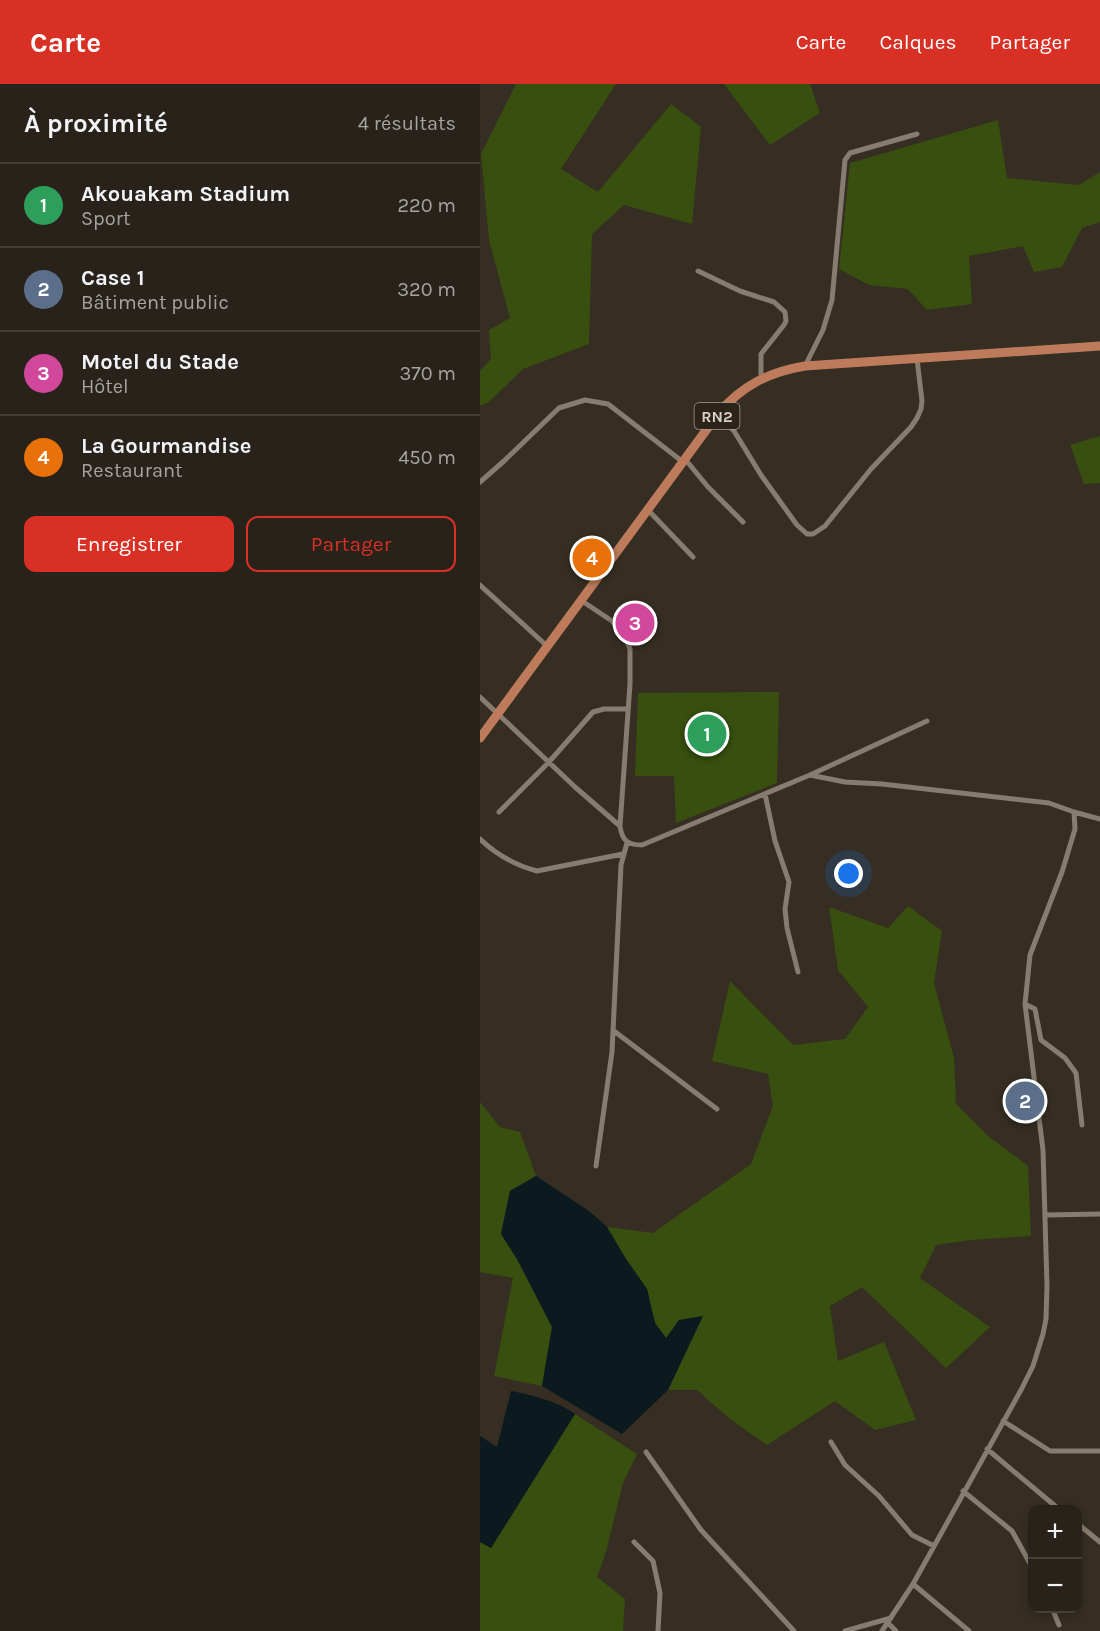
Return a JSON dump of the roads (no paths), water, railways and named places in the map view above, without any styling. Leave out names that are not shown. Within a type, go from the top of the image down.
[{"type":"highway","name":"RN2","points":[[480,738],[717,414],[729,401],[761,378],[780,370],[805,366],[1100,346]]},
{"type":"street","points":[[805,366],[823,330],[832,300],[844,168],[848,155],[917,135]]},
{"type":"street","points":[[698,271],[740,291],[774,302],[785,312],[784,325],[761,354],[761,378]]},
{"type":"street","points":[[717,414],[734,431],[761,475],[797,525],[807,534],[813,534],[825,526],[871,469],[917,418],[922,400],[917,359]]},
{"type":"street","points":[[480,482],[559,408],[585,400],[608,404],[684,461],[743,522]]},
{"type":"street","points":[[648,510],[693,557]]},
{"type":"street","points":[[480,585],[547,646]]},
{"type":"street","points":[[582,601],[612,621],[624,635],[630,649],[620,826],[622,837],[627,843],[642,845],[810,775],[927,721]]},
{"type":"street","points":[[480,697],[620,826]]},
{"type":"street","points":[[499,812],[549,762],[592,712],[628,709]]},
{"type":"street","points":[[810,775],[845,782],[1049,803],[1100,819]]},
{"type":"street","points":[[765,794],[775,841],[789,882],[785,909],[790,944],[798,972]]},
{"type":"street","points":[[882,1631],[913,1584],[1033,1366],[1045,1327],[1047,1286],[1043,1150],[1025,1004],[1030,955],[1062,872],[1074,829],[1074,812]]},
{"type":"street","points":[[480,838],[499,855],[525,868],[537,871],[623,854]]},
{"type":"street","points":[[596,1166],[614,1031],[620,877],[627,843]]},
{"type":"street","points":[[1025,1004],[1035,1009],[1041,1040],[1065,1058],[1076,1073],[1082,1125]]},
{"type":"street","points":[[614,1031],[717,1109]]},
{"type":"street","points":[[1046,1215],[1100,1214]]},
{"type":"street","points":[[1003,1421],[1050,1451],[1100,1451]]},
{"type":"street","points":[[831,1443],[845,1465],[879,1496],[912,1535],[934,1546]]},
{"type":"street","points":[[987,1449],[1055,1505]]},
{"type":"street","points":[[646,1452],[701,1530],[794,1631]]},
{"type":"street","points":[[963,1491],[1011,1531],[1028,1560]]},
{"type":"street","points":[[1082,1528],[1100,1542]]},
{"type":"street","points":[[634,1542],[652,1561],[660,1593],[658,1631]]},
{"type":"street","points":[[913,1584],[969,1631]]},
{"type":"street","points":[[1054,1613],[1059,1625]]},
{"type":"street","points":[[845,1631],[889,1621]]},
{"type":"street","points":[[889,1621],[896,1631]]},
{"type":"place","name":"La Gourmandise","points":[[592,558]]},
{"type":"place","name":"Motel du Stade","points":[[635,623]]},
{"type":"place","name":"Akouakam Stadium","points":[[707,734]]},
{"type":"place","name":"Case 1","points":[[1025,1101]]}]
